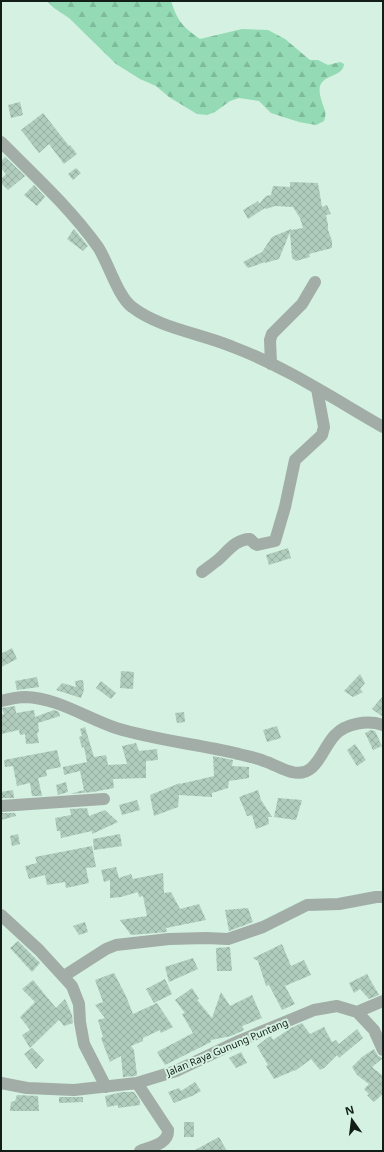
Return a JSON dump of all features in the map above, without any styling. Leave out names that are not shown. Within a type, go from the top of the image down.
[{"type":"street","points":[[1,142],[75,216],[99,249],[121,292],[130,306],[148,317],[167,325],[233,346],[271,364],[383,426]]},
{"type":"street","points":[[271,364],[270,340],[272,334],[302,304],[315,282]]},
{"type":"street","points":[[202,572],[220,558],[230,547],[245,539],[250,539],[258,545],[275,541],[285,508],[295,460],[324,432],[317,389]]},
{"type":"street","points":[[1,701],[23,697],[45,699],[116,728],[242,755],[264,761],[294,773],[313,767],[335,734],[344,728],[368,723],[383,725]]},
{"type":"street","points":[[1,806],[104,800]]},
{"type":"street","points":[[64,976],[106,949],[116,945],[169,939],[228,939],[263,927],[307,905],[339,904],[383,897]]},
{"type":"street","points":[[1,915],[64,976],[72,986],[79,1004],[80,1022],[84,1044],[106,1087]]},
{"type":"street","points":[[357,1012],[383,1001]]},
{"type":"street","name":"Jalan Raya Gunung Puntang","points":[[1,1083],[26,1088],[74,1090],[137,1083],[176,1071],[239,1041],[314,1010],[337,1006],[357,1012],[374,1030],[383,1050]]},
{"type":"street","points":[[137,1083],[168,1130],[168,1135],[164,1141],[140,1151]]},
{"type":"green space","points":[[47,1],[171,1],[181,23],[200,39],[242,29],[268,30],[285,39],[310,60],[318,60],[328,65],[340,62],[344,64],[343,68],[337,74],[325,79],[320,86],[320,96],[325,115],[324,121],[316,125],[299,122],[271,113],[259,101],[239,98],[230,101],[215,112],[207,115],[197,114],[169,97],[156,86],[140,79],[116,64],[69,18],[54,8]]},
{"type":"building","points":[[20,102],[23,115],[11,118],[8,105]]},
{"type":"building","points":[[43,113],[77,154],[64,164],[49,144],[39,153],[21,130]]},
{"type":"building","points":[[5,157],[25,176],[8,190],[1,183],[1,179],[6,174],[1,168],[1,161]]},
{"type":"building","points":[[76,168],[81,173],[73,180],[68,174]]},
{"type":"building","points":[[290,182],[318,183],[322,207],[327,205],[331,214],[326,215],[328,230],[332,241],[332,248],[309,254],[310,257],[296,261],[292,258],[290,232],[279,259],[248,268],[243,262],[262,252],[272,237],[291,229],[303,228],[300,218],[293,207],[275,206],[265,208],[248,219],[243,210],[258,201],[259,204],[266,196],[271,195],[273,186],[290,187]]},
{"type":"building","points":[[34,185],[45,197],[37,206],[24,195]]},
{"type":"building","points":[[74,229],[88,246],[83,251],[67,239]]},
{"type":"building","points":[[288,548],[291,558],[269,565],[266,555]]},
{"type":"building","points":[[12,648],[17,659],[1,667],[1,654]]},
{"type":"building","points":[[121,671],[134,672],[133,689],[120,688]]},
{"type":"building","points":[[360,674],[365,683],[360,689],[363,692],[353,697],[344,691]]},
{"type":"building","points":[[37,677],[39,687],[17,690],[15,681]]},
{"type":"building","points":[[83,680],[84,690],[81,698],[56,690],[62,683],[76,687],[75,681]]},
{"type":"building","points":[[101,681],[116,693],[111,699],[96,688]]},
{"type":"building","points":[[383,696],[383,717],[372,709]]},
{"type":"building","points":[[15,706],[16,713],[34,710],[35,717],[54,710],[59,712],[60,716],[38,723],[39,732],[37,733],[39,743],[26,744],[25,734],[20,735],[19,730],[1,734],[1,715],[4,714],[2,708]]},
{"type":"building","points":[[184,712],[185,722],[177,723],[175,713]]},
{"type":"building","points":[[277,726],[281,738],[267,742],[263,730]]},
{"type":"building","points":[[85,727],[94,757],[106,755],[108,765],[127,764],[122,746],[136,743],[139,751],[157,749],[158,760],[146,761],[146,778],[113,779],[114,788],[70,794],[84,790],[80,771],[64,775],[63,767],[87,762],[84,747],[82,748],[79,737],[82,736],[80,729]]},
{"type":"building","points":[[371,730],[375,731],[382,746],[373,750],[365,733]]},
{"type":"building","points":[[355,744],[366,760],[357,766],[347,750]]},
{"type":"building","points":[[57,750],[61,767],[46,770],[47,776],[38,778],[42,796],[32,796],[30,783],[17,786],[13,766],[5,767],[4,760]]},
{"type":"building","points":[[213,756],[233,760],[232,766],[249,767],[249,778],[229,781],[228,788],[212,793],[212,797],[179,795],[178,807],[154,816],[150,795],[180,783],[214,776]]},
{"type":"building","points":[[66,782],[68,792],[58,795],[56,785]]},
{"type":"building","points":[[13,790],[14,798],[1,798],[1,792]]},
{"type":"building","points":[[258,790],[261,800],[272,817],[268,817],[269,824],[256,829],[252,815],[247,816],[239,797]]},
{"type":"building","points":[[278,798],[302,800],[296,820],[274,817]]},
{"type":"building","points":[[137,800],[140,810],[122,815],[119,805]]},
{"type":"building","points":[[87,808],[89,816],[105,810],[118,822],[92,834],[92,831],[61,838],[60,831],[57,831],[55,818],[71,815],[70,809]]},
{"type":"building","points":[[1,813],[15,813],[16,816],[1,820]]},
{"type":"building","points":[[18,834],[20,844],[12,846],[10,836]]},
{"type":"building","points":[[120,834],[122,846],[94,850],[93,839]]},
{"type":"building","points":[[92,846],[96,867],[86,868],[89,883],[66,888],[65,882],[47,885],[45,875],[29,879],[25,866],[37,863],[35,857]]},
{"type":"building","points":[[116,867],[119,878],[131,874],[133,879],[163,873],[164,893],[171,892],[180,909],[199,904],[206,920],[166,928],[167,932],[131,935],[120,920],[147,916],[143,896],[139,897],[138,892],[121,897],[110,898],[110,880],[104,882],[101,870]]},
{"type":"building","points":[[248,908],[253,922],[229,931],[225,910]]},
{"type":"building","points":[[85,922],[88,932],[79,935],[73,926]]},
{"type":"building","points":[[18,941],[40,963],[32,972],[10,948]]},
{"type":"building","points":[[282,944],[291,966],[304,960],[311,975],[285,986],[295,1004],[282,1010],[269,985],[266,986],[258,961],[253,958]]},
{"type":"building","points":[[230,947],[232,971],[217,971],[216,948]]},
{"type":"building","points":[[193,958],[198,969],[169,982],[165,967]]},
{"type":"building","points":[[114,973],[126,996],[133,1014],[157,1003],[173,1027],[161,1033],[160,1030],[143,1038],[143,1041],[131,1046],[134,1050],[137,1075],[135,1076],[123,1077],[121,1056],[110,1062],[101,1038],[103,1037],[98,1020],[105,1018],[95,1005],[103,1002],[95,980]]},
{"type":"building","points":[[367,974],[379,995],[369,999],[360,989],[354,993],[349,983]]},
{"type":"building","points":[[165,979],[172,994],[154,1003],[146,989]]},
{"type":"building","points":[[33,980],[56,1008],[65,999],[72,1015],[73,1023],[64,1026],[59,1020],[30,1048],[22,1035],[30,1030],[20,1017],[35,1002],[22,989]]},
{"type":"building","points":[[192,988],[199,999],[197,1000],[212,1018],[221,992],[230,1006],[252,995],[262,1018],[242,1026],[244,1030],[240,1032],[231,1036],[211,1040],[211,1042],[165,1065],[157,1052],[193,1033],[182,1014],[185,1013],[175,1000]]},
{"type":"building","points":[[302,1023],[310,1034],[324,1027],[332,1042],[336,1040],[339,1044],[357,1029],[363,1038],[339,1058],[337,1055],[320,1070],[311,1059],[295,1071],[274,1079],[257,1046],[267,1038],[271,1036],[273,1040],[291,1028]]},
{"type":"building","points":[[32,1048],[44,1060],[36,1069],[24,1054]]},
{"type":"building","points":[[374,1049],[378,1056],[383,1058],[372,1067],[383,1076],[383,1094],[374,1102],[367,1095],[369,1094],[364,1089],[369,1084],[357,1075],[352,1067],[362,1057]]},
{"type":"building","points":[[241,1052],[247,1063],[236,1068],[229,1058]]},
{"type":"building","points":[[195,1082],[201,1091],[174,1103],[168,1092],[179,1088],[181,1091]]},
{"type":"building","points":[[122,1092],[134,1092],[140,1101],[140,1105],[118,1108],[118,1105],[107,1107],[105,1096]]},
{"type":"building","points":[[17,1095],[38,1096],[39,1111],[10,1111],[11,1102],[15,1101]]},
{"type":"building","points":[[59,1097],[83,1097],[83,1102],[59,1103]]},
{"type":"building","points":[[184,1122],[194,1122],[194,1137],[184,1137]]},
{"type":"building","points":[[219,1137],[227,1151],[193,1151],[208,1143]]}]
